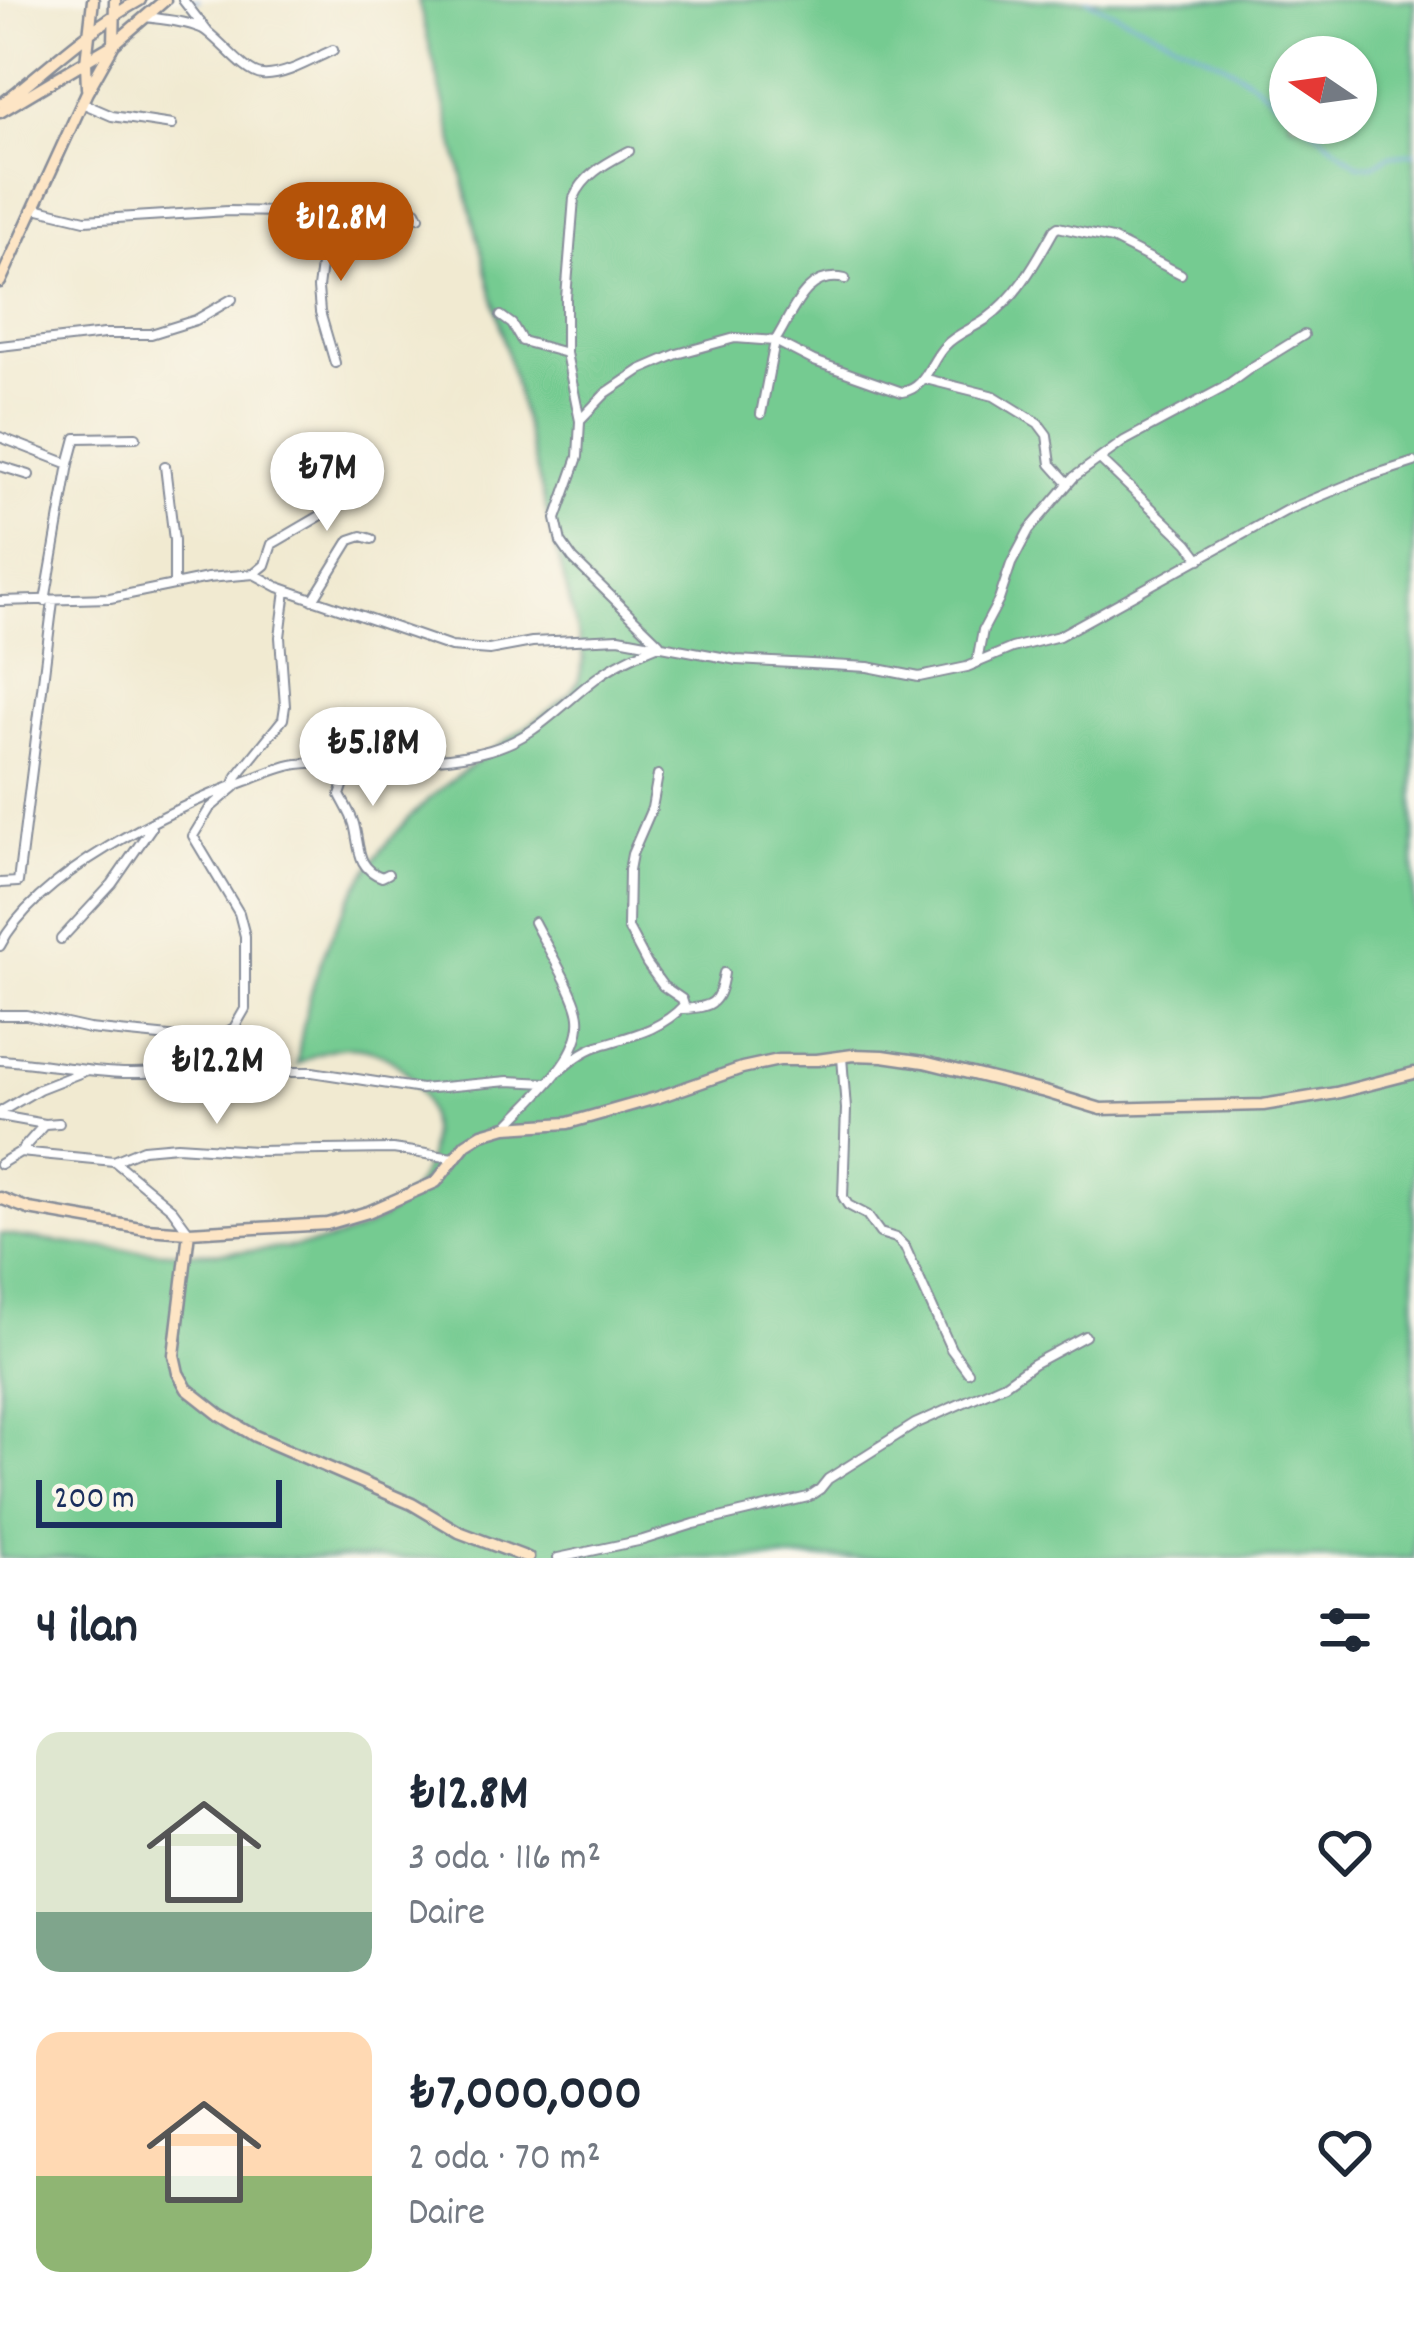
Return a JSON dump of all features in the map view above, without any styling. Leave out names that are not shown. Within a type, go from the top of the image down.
[{"type":"street","points":[[85,97],[93,0]]},
{"type":"street","points":[[0,282],[114,44],[117,0],[138,1]]},
{"type":"street","points":[[0,109],[114,44],[165,0]]},
{"type":"street","points":[[183,0],[208,32],[254,74],[284,71],[333,50]]},
{"type":"street","points":[[0,109],[89,32],[138,1]]},
{"type":"street","points":[[146,16],[208,32]]},
{"type":"street","points":[[85,97],[112,116],[172,124]]},
{"type":"street","points":[[628,151],[579,185],[574,198],[566,352],[580,421],[578,457],[556,519],[561,542],[573,559],[661,644]]},
{"type":"street","points":[[35,208],[86,220],[228,211],[410,209],[419,217]]},
{"type":"street","points":[[315,212],[322,265],[320,311],[335,363]]},
{"type":"street","points":[[580,421],[606,393],[640,370],[735,338],[775,341],[814,361],[910,392],[924,380],[950,340],[983,321],[1021,286],[1058,227],[1112,239],[1181,274]]},
{"type":"street","points":[[0,244],[11,258]]},
{"type":"street","points":[[761,414],[775,341],[808,286],[827,277],[845,279]]},
{"type":"street","points":[[0,346],[104,334],[151,334],[196,320],[232,299]]},
{"type":"street","points":[[501,316],[522,341],[566,352]]},
{"type":"street","points":[[976,663],[982,630],[1011,564],[1029,530],[1068,483],[1124,441],[1223,388],[1304,335]]},
{"type":"street","points":[[924,380],[994,396],[1038,423],[1047,435],[1051,464],[1068,483]]},
{"type":"street","points":[[0,436],[69,464]]},
{"type":"street","points":[[0,883],[18,882],[49,601],[76,438],[136,437]]},
{"type":"street","points":[[1100,459],[1200,559]]},
{"type":"street","points":[[0,602],[110,598],[208,578],[254,574],[286,590],[451,647],[489,650],[532,642],[619,638],[737,660],[868,667],[920,677],[1059,636],[1285,512],[1414,462]]},
{"type":"street","points":[[0,466],[29,475]]},
{"type":"street","points":[[165,466],[174,585]]},
{"type":"street","points":[[254,574],[266,565],[272,544],[332,509],[350,491]]},
{"type":"street","points":[[313,599],[346,544],[356,537],[372,539]]},
{"type":"street","points":[[169,1070],[171,1064],[234,1028],[245,1009],[245,937],[239,914],[193,836],[283,719],[280,637],[286,590]]},
{"type":"street","points":[[0,946],[42,893],[84,862],[193,801],[292,764],[449,758],[492,750],[529,734],[596,677],[661,644]]},
{"type":"street","points":[[352,760],[340,796],[353,818],[360,860],[371,873],[388,874]]},
{"type":"street","points":[[658,775],[652,808],[628,870],[628,928],[663,986],[682,999],[682,1009]]},
{"type":"street","points":[[61,939],[112,884],[154,823]]},
{"type":"street","points":[[506,1126],[557,1072],[569,1055],[579,1024],[579,1014],[534,922]]},
{"type":"street","points":[[557,1072],[598,1046],[644,1033],[682,1009],[716,1001],[724,973]]},
{"type":"street","points":[[2,1015],[212,1041]]},
{"type":"street","points":[[842,1056],[846,1109],[843,1197],[848,1205],[867,1214],[880,1232],[905,1246],[951,1349],[968,1372]]},
{"type":"street","points":[[0,1198],[29,1209],[146,1229],[189,1232],[327,1224],[436,1182],[466,1144],[482,1133],[506,1126],[568,1123],[779,1060],[883,1056],[924,1062],[1101,1109],[1263,1105],[1414,1073]]},
{"type":"street","points":[[0,1060],[151,1074],[169,1070],[312,1072],[422,1089],[508,1081],[547,1083]]},
{"type":"street","points":[[0,1114],[39,1089],[86,1070]]},
{"type":"street","points":[[0,1114],[59,1123]]},
{"type":"street","points":[[0,1163],[20,1152],[45,1124]]},
{"type":"street","points":[[20,1152],[114,1161],[143,1150],[177,1147],[393,1149],[453,1158]]},
{"type":"street","points":[[114,1161],[172,1209],[189,1232],[174,1355],[188,1389],[255,1436],[412,1504],[459,1532],[528,1558]]},
{"type":"street","points":[[559,1558],[808,1497],[828,1478],[915,1424],[1005,1384],[1048,1354],[1085,1336]]},
{"type":"green space","points":[[418,0],[1414,0],[1414,1558],[0,1558],[0,1234],[137,1250],[239,1252],[335,1239],[354,1233],[399,1205],[423,1171],[431,1134],[423,1098],[404,1070],[374,1051],[338,1048],[297,1065],[312,988],[360,882],[407,820],[452,780],[569,695],[584,659]]},
{"type":"waterway","points":[[192,1],[198,0]]},
{"type":"waterway","points":[[1087,0],[1223,63],[1269,95]]},
{"type":"waterway","points":[[1332,144],[1358,165],[1414,153]]}]
